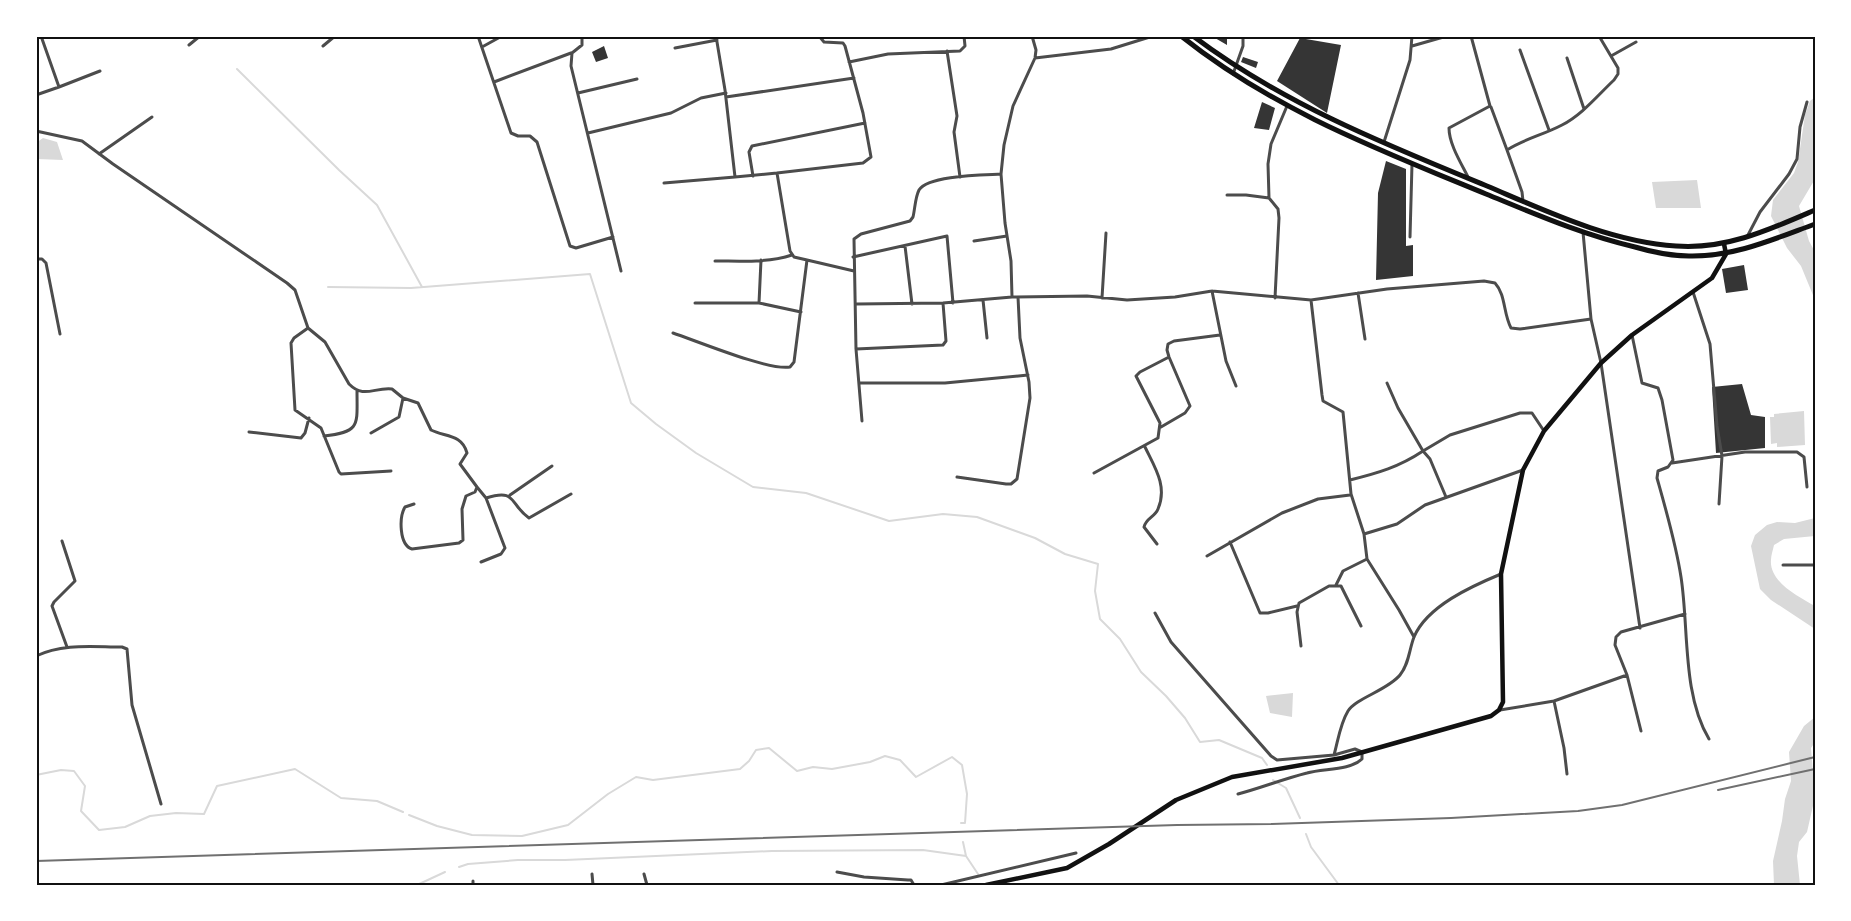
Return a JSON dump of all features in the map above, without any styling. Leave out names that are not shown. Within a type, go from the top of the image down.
[{"type":"main road","points":[[1181,36],[1233,75],[1346,136],[1613,242],[1674,256],[1726,254],[1813,225]]},
{"type":"main road","points":[[1193,36],[1237,67],[1313,112],[1384,144],[1591,227],[1653,243],[1686,246],[1724,244],[1771,229],[1815,210]]},
{"type":"main road","points":[[986,885],[1067,868],[1109,844],[1176,800],[1232,777],[1342,758],[1491,716],[1499,710],[1503,702],[1501,574],[1522,470],[1545,431],[1601,363],[1632,335],[1712,278],[1726,254],[1724,244]]},
{"type":"street","points":[[41,36],[59,87]]},
{"type":"street","points":[[189,45],[200,36]]},
{"type":"street","points":[[323,46],[335,36]]},
{"type":"street","points":[[478,36],[511,133],[518,136],[530,136],[537,142],[570,246],[576,248],[613,237]]},
{"type":"street","points":[[482,47],[502,36]]},
{"type":"street","points":[[494,82],[572,52],[582,45],[582,36]]},
{"type":"street","points":[[664,183],[753,176],[863,163],[868,160],[871,152],[865,123],[843,43],[824,42],[819,36]]},
{"type":"street","points":[[849,62],[888,54],[963,49],[964,36]]},
{"type":"street","points":[[1012,297],[1011,261],[1001,174],[1004,145],[1013,106],[1035,58],[1036,50],[1032,36]]},
{"type":"street","points":[[1035,58],[1111,49],[1153,36]]},
{"type":"street","points":[[1233,75],[1244,36]]},
{"type":"street","points":[[1384,144],[1410,60],[1412,36]]},
{"type":"street","points":[[1412,46],[1447,36]]},
{"type":"street","points":[[1471,36],[1490,106],[1522,192],[1523,201]]},
{"type":"street","points":[[1506,150],[1520,141],[1562,125],[1584,108],[1618,74],[1618,68],[1599,36]]},
{"type":"street","points":[[675,48],[717,38],[735,177]]},
{"type":"street","points":[[1611,56],[1636,42]]},
{"type":"street","points":[[1520,50],[1549,130]]},
{"type":"street","points":[[947,51],[957,116],[954,132],[960,177]]},
{"type":"street","points":[[572,52],[571,66],[621,271]]},
{"type":"street","points":[[1567,58],[1584,108]]},
{"type":"street","points":[[36,95],[100,71]]},
{"type":"street","points":[[588,133],[671,113],[701,98],[854,78]]},
{"type":"street","points":[[578,93],[637,79]]},
{"type":"street","points":[[1748,237],[1760,212],[1790,174],[1797,159],[1800,127],[1807,102]]},
{"type":"street","points":[[1269,198],[1268,164],[1271,144],[1287,106]]},
{"type":"street","points":[[1469,179],[1456,152],[1449,128],[1490,106]]},
{"type":"street","points":[[99,154],[152,117]]},
{"type":"street","points":[[753,176],[749,152],[752,146],[865,123]]},
{"type":"street","points":[[36,130],[82,141],[287,283],[295,290],[308,328],[325,342],[349,384],[357,391],[365,392],[392,389],[403,398],[418,403],[431,430],[451,435],[465,445],[466,456],[460,464],[486,498],[505,548],[501,554],[481,562]]},
{"type":"street","points":[[1410,237],[1412,164]]},
{"type":"street","points":[[777,173],[792,255]]},
{"type":"street","points":[[862,421],[856,349],[857,304],[853,257],[856,236],[910,221],[913,217],[918,192],[924,185],[943,179],[1001,174]]},
{"type":"street","points":[[1227,195],[1269,198],[1275,203],[1279,218],[1275,298]]},
{"type":"street","points":[[1583,232],[1591,319],[1601,363],[1640,628]]},
{"type":"street","points":[[1102,298],[1106,233]]},
{"type":"street","points":[[974,241],[1007,236]]},
{"type":"street","points":[[853,257],[948,237],[953,303]]},
{"type":"street","points":[[905,245],[912,304]]},
{"type":"street","points":[[716,261],[761,260],[792,255],[854,271]]},
{"type":"street","points":[[36,259],[42,259],[46,263],[60,334]]},
{"type":"street","points":[[759,303],[761,260]]},
{"type":"street","points":[[673,333],[757,362],[790,367],[794,362],[807,260]]},
{"type":"street","points":[[857,304],[953,303],[1012,297],[1127,300],[1163,298],[1212,291],[1311,300],[1453,282],[1484,281],[1495,282],[1501,289],[1511,328],[1520,329],[1591,319]]},
{"type":"street","points":[[1212,291],[1226,361],[1236,386]]},
{"type":"street","points":[[1694,292],[1710,344],[1722,456],[1719,504]]},
{"type":"street","points":[[1358,294],[1365,339]]},
{"type":"street","points":[[957,477],[1006,484],[1011,484],[1017,479],[1030,398],[1028,375],[1020,338],[1018,297]]},
{"type":"street","points":[[983,300],[987,338]]},
{"type":"street","points":[[1311,300],[1323,401],[1343,412],[1351,494],[1364,534],[1367,559],[1400,610],[1414,637]]},
{"type":"street","points":[[695,303],[759,303],[801,312]]},
{"type":"street","points":[[856,349],[944,345],[946,341],[944,303]]},
{"type":"street","points":[[308,328],[291,343],[295,410],[319,425],[341,474],[391,471]]},
{"type":"street","points":[[1161,427],[1185,413],[1190,406],[1169,357],[1167,346],[1170,342],[1220,335]]},
{"type":"street","points":[[1632,335],[1642,383],[1655,386],[1660,392],[1672,464]]},
{"type":"street","points":[[1094,473],[1158,438],[1161,427],[1136,376],[1169,357]]},
{"type":"street","points":[[860,383],[945,383],[1028,375]]},
{"type":"street","points":[[1387,383],[1398,408],[1430,459],[1446,497]]},
{"type":"street","points":[[324,436],[347,433],[352,429],[357,416],[357,391]]},
{"type":"street","points":[[371,434],[399,417],[403,398]]},
{"type":"street","points":[[1350,480],[1395,467],[1450,435],[1520,413],[1532,413],[1545,431]]},
{"type":"street","points":[[249,432],[301,438],[305,433],[309,418]]},
{"type":"street","points":[[1144,447],[1162,485],[1158,509],[1145,521],[1144,527],[1157,543]]},
{"type":"street","points":[[1709,739],[1702,727],[1693,689],[1681,577],[1657,473],[1672,464],[1722,456],[1767,451],[1797,452],[1804,457],[1807,487]]},
{"type":"street","points":[[486,498],[500,494],[510,495],[552,466]]},
{"type":"street","points":[[1364,534],[1397,524],[1425,505],[1522,470]]},
{"type":"street","points":[[414,504],[405,507],[402,511],[402,541],[407,547],[412,549],[459,543],[463,537],[463,504],[466,496],[475,492],[477,487]]},
{"type":"street","points":[[510,495],[529,518],[571,494]]},
{"type":"street","points":[[1207,556],[1282,513],[1318,499],[1351,494]]},
{"type":"street","points":[[62,541],[75,581],[52,606],[67,646]]},
{"type":"street","points":[[1230,542],[1260,613],[1297,606],[1305,598],[1336,585],[1341,586],[1344,590],[1361,626]]},
{"type":"street","points":[[1336,585],[1343,571],[1367,559]]},
{"type":"street","points":[[1783,565],[1815,565]]},
{"type":"street","points":[[1334,755],[1350,709],[1398,678],[1405,669],[1414,637],[1422,622],[1446,602],[1477,584],[1501,574]]},
{"type":"street","points":[[1297,606],[1300,646]]},
{"type":"street","points":[[1155,614],[1171,642],[1271,756],[1277,760],[1334,755],[1355,749],[1362,752],[1362,759],[1357,763],[1335,769],[1309,772],[1238,794]]},
{"type":"street","points":[[1641,731],[1627,675],[1615,645],[1616,638],[1621,632],[1685,614]]},
{"type":"street","points":[[36,656],[67,646],[122,646],[127,649],[132,705],[161,804]]},
{"type":"street","points":[[1499,710],[1554,701],[1627,675]]},
{"type":"street","points":[[1554,701],[1567,774]]},
{"type":"street","points":[[941,885],[1076,853]]},
{"type":"street","points":[[837,872],[864,877],[911,880],[914,885]]},
{"type":"street","points":[[592,874],[594,885]]},
{"type":"street","points":[[644,874],[647,885]]},
{"type":"shaded area","points":[[1815,97],[1815,179],[1799,206],[1809,241],[1815,252],[1815,300],[1801,266],[1787,248],[1771,216],[1773,200],[1794,173],[1798,162],[1805,115],[1810,101]]},
{"type":"shaded area","points":[[43,138],[57,142],[63,160],[37,159],[36,143]]},
{"type":"shaded area","points":[[1697,180],[1701,208],[1656,208],[1652,182]]},
{"type":"shaded area","points":[[1804,411],[1805,445],[1777,447],[1777,443],[1771,444],[1770,417],[1774,417],[1774,414]]},
{"type":"shaded area","points":[[1815,518],[1815,536],[1784,539],[1774,545],[1771,560],[1772,568],[1780,582],[1815,606],[1815,629],[1771,600],[1760,589],[1751,546],[1755,535],[1767,525],[1777,522],[1795,523]]},
{"type":"shaded area","points":[[1293,693],[1292,717],[1270,713],[1266,696]]},
{"type":"shaded area","points":[[1815,717],[1815,742],[1811,748],[1815,797],[1807,832],[1799,842],[1797,856],[1800,885],[1774,885],[1773,861],[1785,799],[1791,781],[1789,752],[1804,726]]},
{"type":"building","points":[[1227,36],[1227,45],[1215,38]]},
{"type":"building","points":[[1300,38],[1341,45],[1327,113],[1277,81]]},
{"type":"building","points":[[604,46],[608,58],[596,62],[592,52]]},
{"type":"building","points":[[1243,57],[1258,62],[1256,68],[1241,62]]},
{"type":"building","points":[[1262,102],[1275,108],[1269,130],[1254,128]]},
{"type":"building","points":[[1386,161],[1406,169],[1406,246],[1413,245],[1413,276],[1376,280],[1378,193]]},
{"type":"building","points":[[1744,265],[1748,290],[1726,293],[1722,269]]},
{"type":"building","points":[[1742,384],[1751,415],[1765,417],[1765,448],[1716,453],[1712,387]]},
{"type":"waterway","points":[[237,69],[377,205],[422,287]]},
{"type":"waterway","points":[[328,287],[411,288],[590,274],[631,403],[656,424],[696,453],[753,487],[806,493],[889,521],[943,514],[977,517],[1035,538],[1065,554],[1098,564],[1095,591],[1100,619],[1120,639],[1141,672],[1185,718],[1200,742],[1219,740],[1262,758],[1267,765]]},
{"type":"waterway","points":[[409,815],[437,826],[472,835],[522,836],[568,825],[608,794],[636,777],[653,780],[740,769],[756,750],[769,748],[797,771],[813,767],[832,769],[870,762],[885,756],[900,760],[916,777],[952,757],[962,765],[967,794],[965,823],[961,823]]},
{"type":"waterway","points":[[36,775],[61,770],[74,771],[85,786],[81,811],[99,830],[125,827],[150,816],[176,813],[204,814],[217,786],[295,769],[341,798],[377,801],[403,812]]},
{"type":"waterway","points":[[1273,780],[1286,788],[1300,818]]},
{"type":"waterway","points":[[1306,834],[1311,847],[1339,885]]},
{"type":"waterway","points":[[963,842],[966,856],[978,874]]},
{"type":"waterway","points":[[459,867],[468,864],[518,860],[772,851],[923,850],[966,856]]},
{"type":"waterway","points":[[417,885],[445,872]]},
{"type":"railway","points":[[36,861],[1177,825],[1272,824],[1578,811],[1622,805],[1815,757]]},
{"type":"railway","points":[[1718,790],[1815,769]]}]
